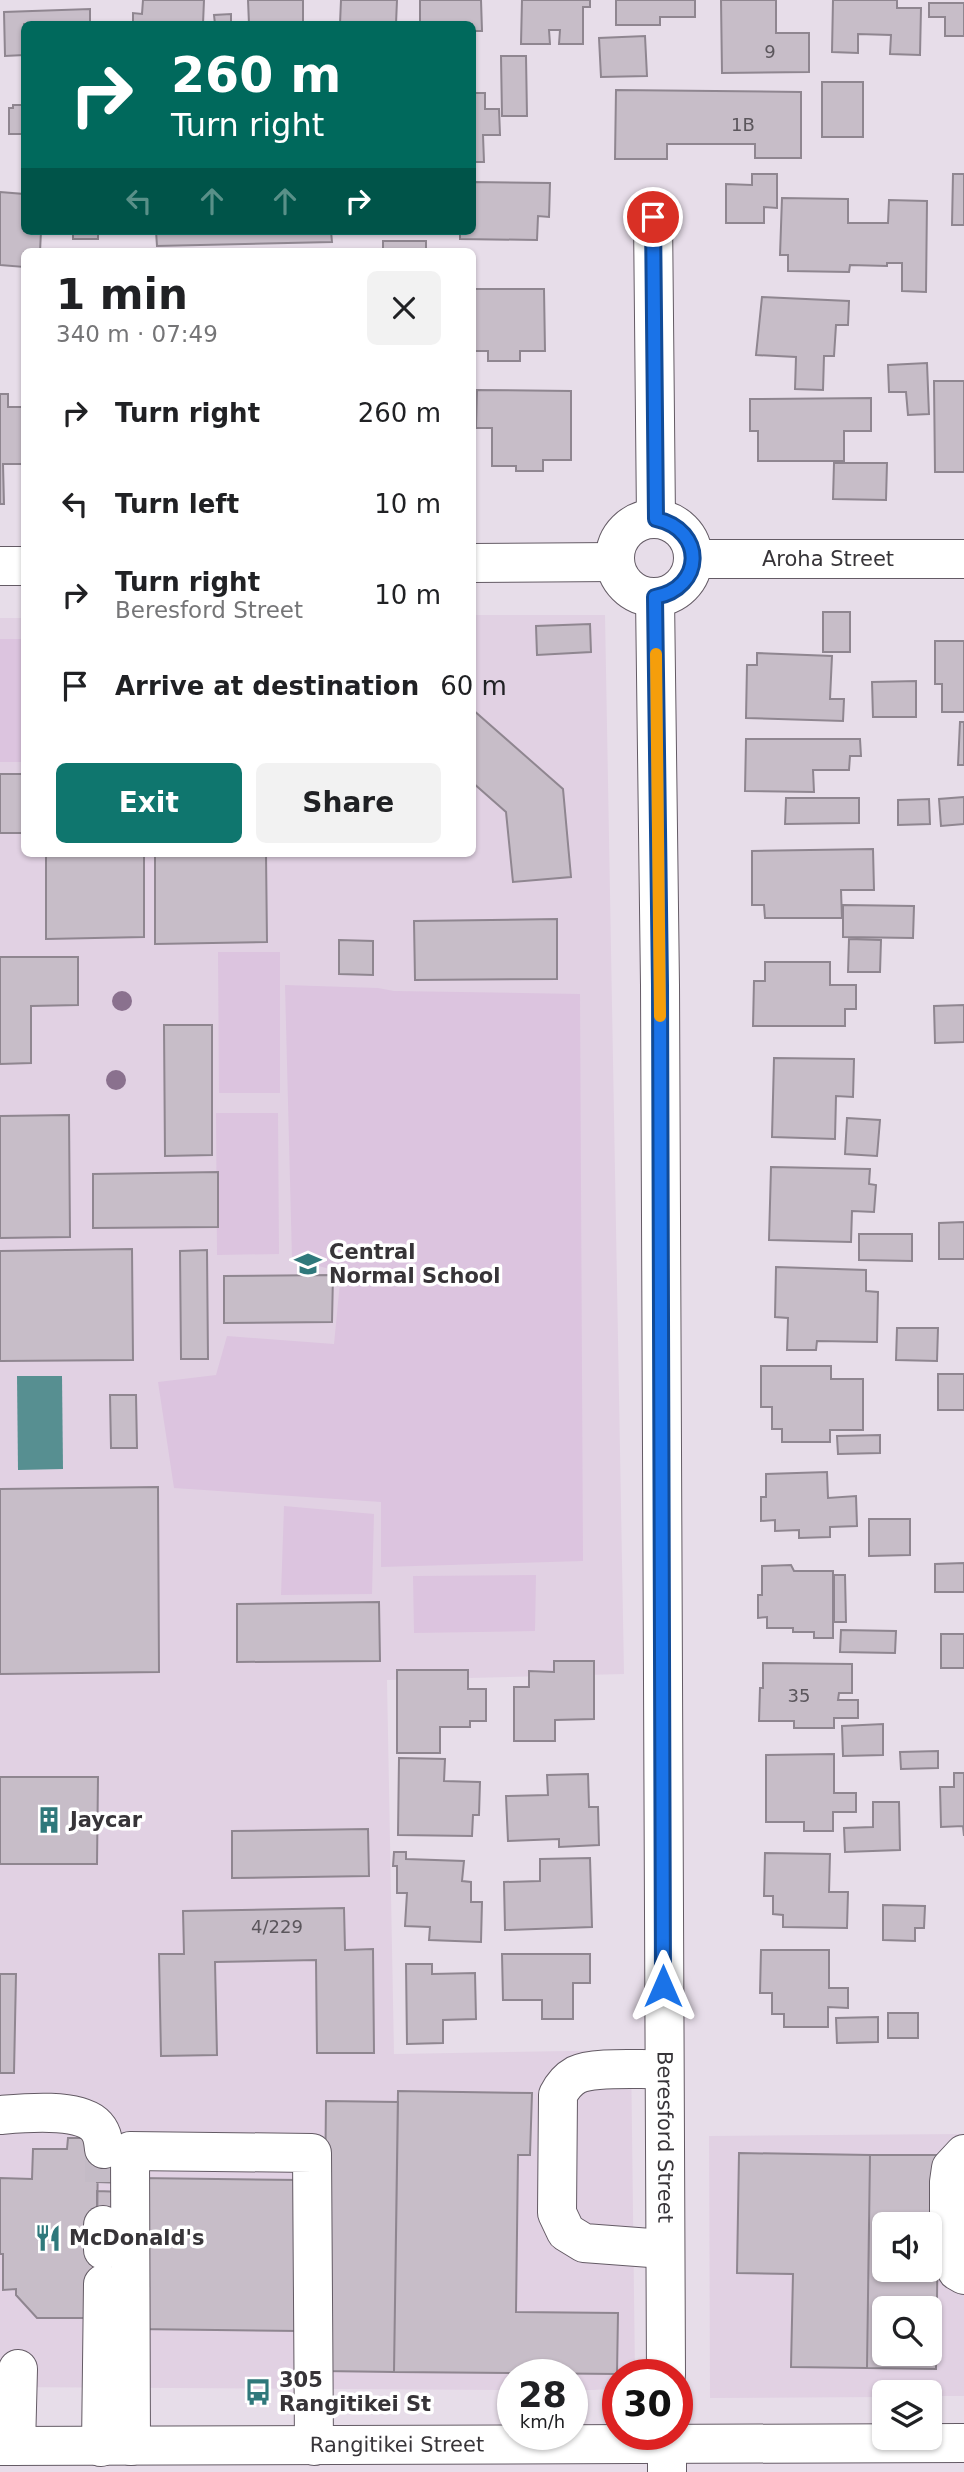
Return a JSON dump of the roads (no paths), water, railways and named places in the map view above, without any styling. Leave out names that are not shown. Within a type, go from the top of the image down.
[{"type":"main road","points":[[653,217],[656,519]]},
{"type":"main road","points":[[656,519],[679,528],[692,547],[693,559],[691,571],[677,590],[655,597],[633,592],[624,584],[615,562],[616,548],[622,536],[643,520],[656,519]]},
{"type":"main road","name":"Aroha Street","points":[[693,559],[964,559]]},
{"type":"main road","points":[[476,563],[615,562]]},
{"type":"main road","points":[[0,566],[21,566]]},
{"type":"main road","name":"Beresford Street","points":[[655,597],[660,985],[666,2359]]},
{"type":"main road","points":[[663,2069],[589,2071],[569,2080],[562,2087],[558,2095],[557,2213],[566,2232],[584,2243],[664,2249]]},
{"type":"main road","points":[[0,2115],[29,2113],[83,2117],[99,2129],[103,2136],[103,2214],[116,2446]]},
{"type":"main road","points":[[116,2446],[130,2151],[312,2153],[314,2446]]},
{"type":"main road","points":[[964,2154],[951,2168],[949,2182],[949,2255],[957,2272],[964,2275]]},
{"type":"main road","points":[[8,2446],[19,2369]]},
{"type":"main road","name":"Rangitikei Street","points":[[693,2449],[964,2443]]},
{"type":"main road","name":"Rangitikei Street","points":[[8,2446],[602,2449]]},
{"type":"water","points":[[17,1376],[62,1376],[63,1469],[18,1470]]},
{"type":"tunnel","points":[[104,2149],[104,2182]]},
{"type":"place","name":"Central Normal School","points":[[308,1264]]},
{"type":"place","name":"Jaycar","points":[[49,1820]]},
{"type":"place","name":"McDonald's","points":[[48,2238]]},
{"type":"place","name":"305 Rangitikei St","points":[[258,2392]]}]
